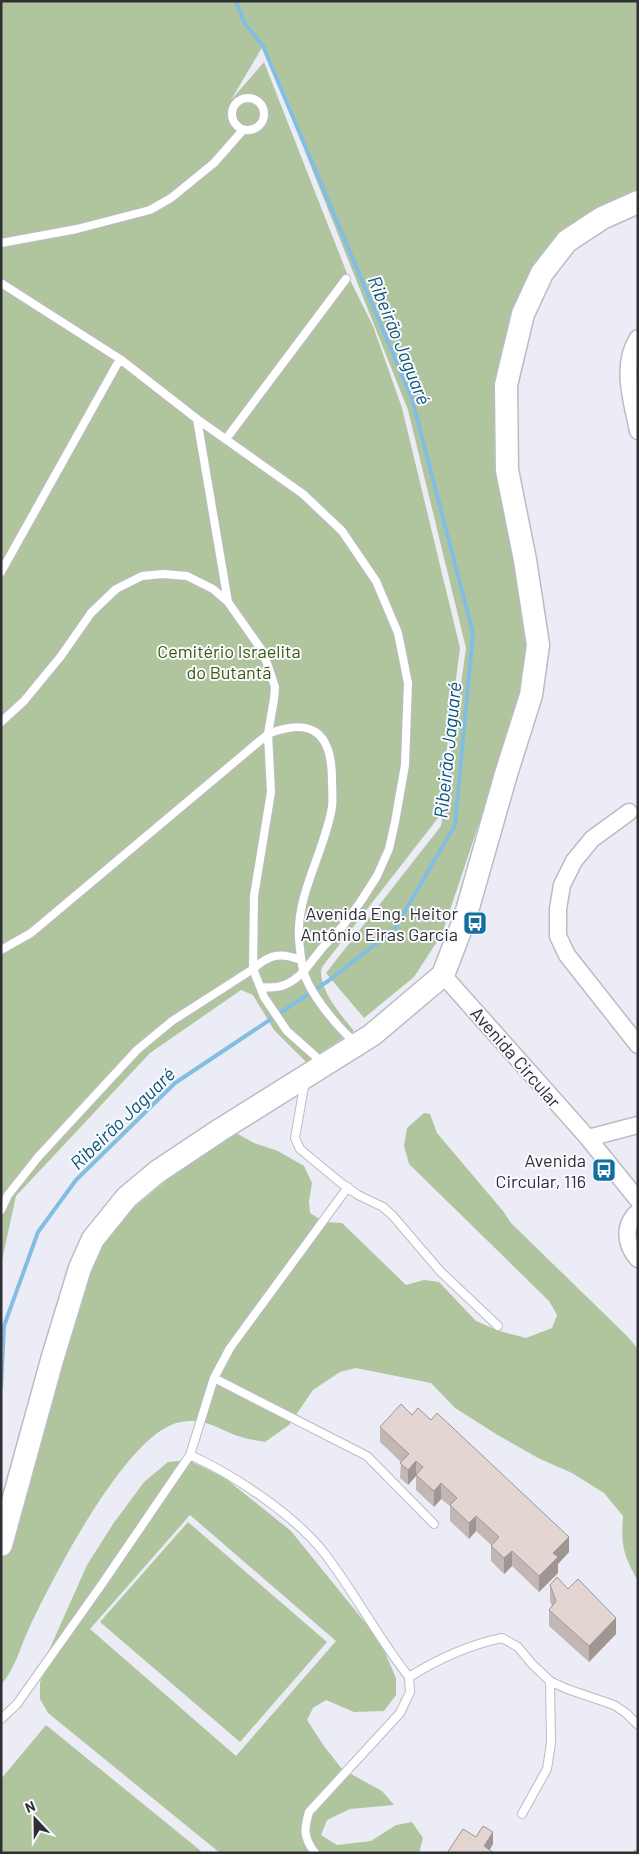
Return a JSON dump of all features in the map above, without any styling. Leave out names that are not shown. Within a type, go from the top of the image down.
[{"type":"main road","points":[[1,1545],[52,1360],[80,1268],[93,1239],[127,1197],[157,1172],[220,1130],[358,1045],[443,975],[465,918],[506,774],[531,695],[538,645],[525,560],[507,470],[506,385],[523,314],[542,273],[567,242],[602,218],[638,202]]},
{"type":"street","points":[[638,338],[631,348],[627,368],[638,431]]},
{"type":"street","points":[[629,812],[592,838],[574,861],[562,885],[558,909],[558,936],[567,955],[638,1045]]},
{"type":"street","name":"Avenida Circular","points":[[443,975],[588,1138],[638,1200]]},
{"type":"street","points":[[588,1138],[638,1125]]},
{"type":"street","points":[[638,1212],[629,1223],[627,1233],[632,1253],[638,1259]]},
{"type":"lane","points":[[252,98],[257,100],[264,108],[264,119],[259,127],[249,131],[244,130],[235,124],[232,113],[241,100],[252,98]]},
{"type":"lane","points":[[1,243],[77,229],[150,210],[171,198],[214,163],[244,130]]},
{"type":"lane","points":[[226,439],[346,279]]},
{"type":"lane","points":[[1,283],[120,359],[198,419],[303,494],[342,531],[376,581],[398,633],[408,684],[405,765],[396,822],[389,849],[377,876],[361,901],[342,927],[304,971],[285,986],[261,987]]},
{"type":"lane","points":[[1,572],[120,359]]},
{"type":"lane","points":[[198,419],[228,602]]},
{"type":"lane","points":[[1,722],[24,701],[55,664],[91,613],[116,588],[142,576],[163,574],[187,576],[212,589],[228,602],[261,649],[275,687],[268,734],[270,792],[254,896],[253,969],[264,997],[287,1031],[325,1065]]},
{"type":"lane","points":[[1,950],[31,933],[268,734],[295,726],[308,728],[318,732],[332,764],[332,806],[325,836],[302,904],[299,937],[301,960],[309,984],[326,1010],[346,1035],[358,1045]]},
{"type":"lane","points":[[1,1210],[8,1195],[39,1156],[137,1050],[172,1021],[253,969],[263,960],[275,956],[289,955],[301,960]]},
{"type":"lane","points":[[306,1076],[296,1138],[296,1143],[300,1149],[358,1195],[383,1207],[440,1271],[498,1326]]},
{"type":"lane","points":[[1,1720],[17,1704],[190,1455],[214,1378],[230,1348],[348,1187]]},
{"type":"lane","points":[[214,1378],[368,1456],[434,1524]]},
{"type":"lane","points":[[190,1455],[216,1468],[288,1516],[324,1553],[409,1678],[410,1692],[400,1713],[309,1812],[304,1829],[310,1846],[315,1853]]},
{"type":"lane","points":[[409,1678],[434,1661],[480,1643],[502,1638],[518,1647],[550,1681],[567,1689],[614,1705],[626,1713],[638,1725]]},
{"type":"lane","points":[[522,1814],[547,1770],[551,1743],[550,1681]]},
{"type":"green space","name":"Cemitério Israelita do Butantã","points":[[1,1],[638,1],[638,201],[553,264],[515,319],[494,392],[495,473],[531,616],[523,692],[442,934],[414,977],[364,1018],[326,973],[441,826],[466,648],[408,410],[263,46],[231,100],[264,62],[348,276],[373,326],[402,408],[460,648],[438,818],[322,967],[321,975],[326,992],[354,1031],[306,1062],[274,1030],[253,995],[241,990],[150,1053],[16,1196],[1,1265]]},
{"type":"green space","points":[[424,1113],[430,1114],[437,1133],[511,1223],[638,1349],[638,1581],[624,1550],[622,1535],[623,1516],[604,1493],[572,1473],[538,1458],[455,1408],[431,1383],[356,1368],[340,1372],[313,1390],[289,1425],[265,1442],[239,1436],[203,1422],[189,1421],[181,1422],[160,1431],[138,1450],[116,1477],[75,1541],[27,1632],[11,1671],[1,1685],[1,1560],[13,1512],[79,1294],[101,1245],[131,1210],[185,1165],[236,1133],[254,1143],[278,1151],[304,1166],[312,1183],[309,1201],[310,1213],[324,1222],[342,1223],[406,1285],[424,1280],[439,1282],[476,1321],[499,1331],[526,1338],[552,1328],[557,1315],[549,1301],[409,1164],[404,1146],[407,1128]]},
{"type":"green space","points":[[188,1460],[225,1478],[291,1531],[380,1641],[396,1678],[396,1695],[384,1711],[354,1712],[326,1700],[313,1708],[307,1720],[342,1769],[382,1791],[394,1805],[350,1809],[327,1820],[321,1835],[337,1845],[371,1841],[396,1825],[412,1822],[423,1838],[419,1853],[220,1853],[48,1713],[40,1699],[40,1683],[46,1657],[87,1565],[113,1524],[144,1482],[168,1462]],"holes":[[[190,1515],[336,1641],[236,1756],[90,1629]]]},
{"type":"green space","points":[[188,1522],[327,1642],[240,1742],[100,1622]]},
{"type":"green space","points":[[46,1725],[201,1851],[199,1853],[1,1853],[1,1779]]},
{"type":"building","points":[[401,1404],[412,1415],[418,1408],[431,1420],[437,1413],[569,1537],[553,1553],[558,1557],[539,1576],[512,1551],[504,1558],[491,1546],[499,1537],[476,1516],[469,1523],[450,1505],[457,1498],[441,1483],[434,1491],[416,1475],[423,1467],[416,1461],[408,1470],[400,1463],[409,1454],[380,1427]]},
{"type":"building","points":[[557,1577],[568,1589],[578,1579],[616,1618],[589,1646],[549,1610],[556,1601],[550,1585]]},
{"type":"building","points":[[483,1826],[493,1832],[484,1846],[494,1853],[447,1853],[463,1829],[476,1837]]},
{"type":"waterway","name":"Ribeirão Jaguaré","points":[[1,1388],[4,1326],[38,1232],[76,1180],[175,1083],[328,981],[394,930],[455,825],[473,633],[412,399],[263,46],[245,24],[236,1]]},
{"type":"place","name":"Avenida Eng. Heitor Antônio Eiras Garcia","points":[[475,923]]},
{"type":"place","name":"Avenida Circular, 116","points":[[604,1170]]}]
